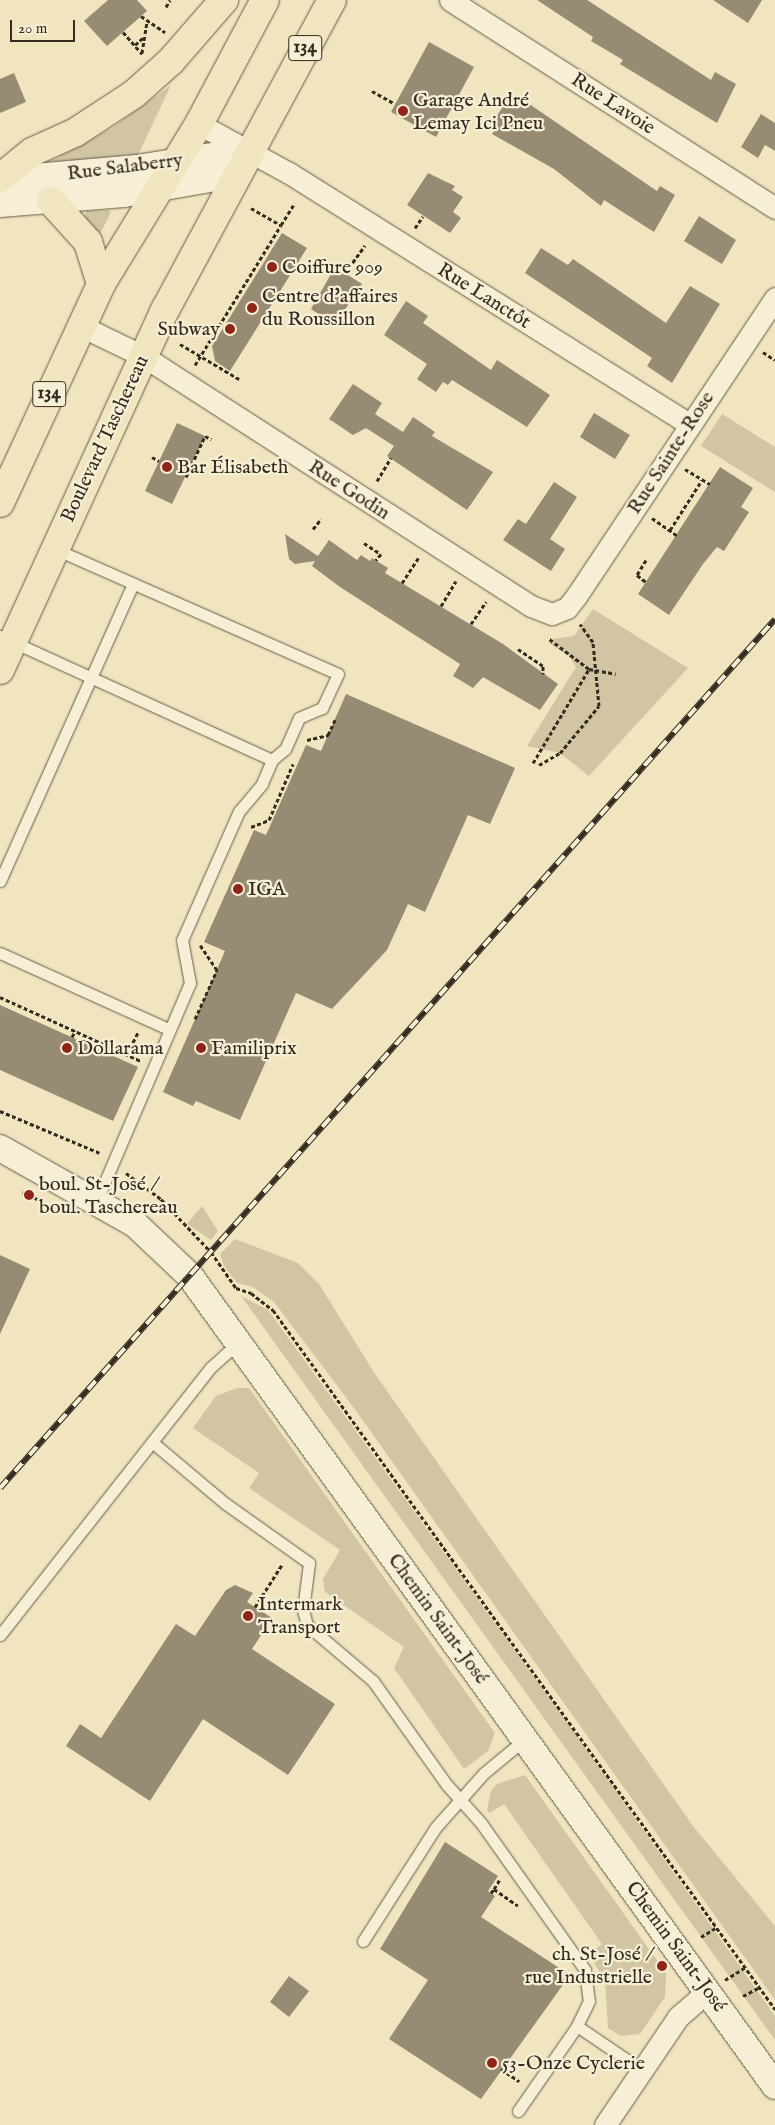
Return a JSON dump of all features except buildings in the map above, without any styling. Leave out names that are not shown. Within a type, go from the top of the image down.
[{"type":"main road","points":[[0,179],[32,152],[76,132],[134,94],[170,61],[224,0]]},
{"type":"main road","name":"Boulevard Taschereau","points":[[0,670],[6,639],[55,549],[143,356],[244,162],[332,0]]},
{"type":"main road","name":"134","points":[[0,503],[101,284],[199,124],[261,1]]},
{"type":"main road","points":[[51,201],[88,242],[101,284]]},
{"type":"street","name":"Rue Lavoie","points":[[450,0],[775,208]]},
{"type":"street","name":"Rue Lanctôt","points":[[199,124],[244,162],[280,167],[689,424]]},
{"type":"street","name":"Rue Salaberry","points":[[0,179],[175,163],[244,162]]},
{"type":"street","name":"Rue Salaberry","points":[[0,204],[51,201],[160,187],[244,162]]},
{"type":"street","name":"Rue Sainte-Rose","points":[[567,608],[775,298]]},
{"type":"street","name":"Rue Godin","points":[[81,326],[143,356],[537,610],[552,614],[567,608]]},
{"type":"street","name":"Chemin Saint-José","points":[[0,1148],[68,1188],[96,1202],[161,1244],[240,1342],[775,2086]]},
{"type":"street","name":"Chemin Saint-José","points":[[0,1167],[68,1188]]},
{"type":"street","points":[[605,2125],[681,2013],[708,1991]]},
{"type":"lane","points":[[55,549],[338,674],[322,708],[299,718],[285,749],[272,760],[262,784],[239,811],[182,940],[190,983],[128,1123],[124,1144],[96,1202]]},
{"type":"lane","points":[[0,881],[133,584]]},
{"type":"lane","points":[[6,639],[272,760]]},
{"type":"lane","points":[[0,953],[168,1029]]},
{"type":"lane","points":[[0,1635],[218,1359],[240,1342]]},
{"type":"lane","points":[[152,1442],[226,1504],[309,1563],[303,1610],[307,1625],[373,1681],[462,1803],[481,1823],[588,1975],[589,2001],[577,2026],[518,2111]]},
{"type":"lane","points":[[363,1941],[428,1839],[462,1803],[484,1773],[525,1739]]},
{"type":"lane","points":[[577,2026],[642,2070]]},
{"type":"path","points":[[166,6],[170,0]]},
{"type":"path","points":[[141,16],[147,22],[173,35]]},
{"type":"path","points":[[142,53],[147,22]]},
{"type":"path","points":[[123,32],[148,60]]},
{"type":"path","points":[[135,45],[145,36]]},
{"type":"path","points":[[372,91],[395,104]]},
{"type":"path","points":[[192,369],[225,320],[244,286],[256,271],[278,235],[281,225],[298,199]]},
{"type":"path","points":[[251,208],[281,225]]},
{"type":"path","points":[[414,230],[423,216]]},
{"type":"path","points":[[345,273],[366,242]]},
{"type":"path","points":[[180,344],[239,379]]},
{"type":"path","points":[[186,477],[205,436],[211,439]]},
{"type":"path","points":[[152,457],[159,461]]},
{"type":"path","points":[[374,485],[392,458]]},
{"type":"path","points":[[670,530],[702,480]]},
{"type":"path","points":[[313,530],[321,518]]},
{"type":"path","points":[[364,543],[381,554],[376,560]]},
{"type":"path","points":[[402,583],[420,556]]},
{"type":"path","points":[[646,560],[637,575],[646,582]]},
{"type":"path","points":[[440,606],[457,580]]},
{"type":"path","points":[[471,624],[488,599]]},
{"type":"path","points":[[539,765],[560,753],[594,715],[601,697],[593,642],[582,626]]},
{"type":"path","points":[[548,638],[589,669],[598,669],[616,674]]},
{"type":"path","points":[[518,649],[543,666],[543,674]]},
{"type":"path","points":[[533,762],[589,669]]},
{"type":"path","points":[[304,741],[328,735],[337,715]]},
{"type":"path","points":[[248,833],[252,825],[269,820],[296,759]]},
{"type":"path","points":[[194,1022],[217,970],[199,943],[203,934]]},
{"type":"path","points":[[0,997],[143,1062]]},
{"type":"path","points":[[127,1054],[144,1018]]},
{"type":"path","points":[[72,1038],[75,1031]]},
{"type":"path","points":[[0,1112],[101,1154]]},
{"type":"path","points":[[135,1180],[160,1199],[211,1252],[236,1288],[251,1293],[273,1310],[775,2009]]},
{"type":"path","points":[[255,1607],[291,1550]]},
{"type":"path","points":[[501,1878],[493,1891],[521,1908]]},
{"type":"path","points":[[701,1937],[717,1927]]},
{"type":"path","points":[[743,1996],[760,1987]]},
{"type":"path","points":[[501,2069],[508,2074]]},
{"type":"shaded area","points":[[171,85],[138,155],[44,165],[112,128]]},
{"type":"shaded area","points":[[108,210],[111,212],[99,236],[84,219],[86,211]]},
{"type":"shaded area","points":[[722,414],[775,447],[775,492],[701,446]]},
{"type":"shaded area","points":[[593,609],[688,668],[589,776],[560,753],[527,746],[576,667],[569,656],[550,644],[553,639],[574,636]]},
{"type":"shaded area","points":[[202,1206],[218,1231],[211,1240],[187,1224]]},
{"type":"shaded area","points":[[235,1239],[298,1263],[319,1284],[375,1374],[693,1826],[775,1926],[775,2000],[354,1408],[274,1302],[253,1287],[237,1283],[224,1266],[220,1254]]},
{"type":"shaded area","points":[[241,1296],[268,1310],[577,1736],[775,2016],[775,2040]]},
{"type":"shaded area","points":[[237,1388],[249,1388],[495,1733],[488,1751],[464,1769],[394,1668],[404,1647],[325,1592],[323,1579],[340,1550],[249,1488],[259,1473],[193,1428],[216,1396]]},
{"type":"shaded area","points":[[525,1775],[666,1973],[665,1997],[640,2034],[621,2036],[608,2028],[605,1981],[589,1954],[602,1944],[504,1804],[490,1813],[487,1810],[491,1791],[497,1784]]},
{"type":"railway","points":[[0,1488],[775,619]]},
{"type":"place","name":"Garage André Lemay Ici Pneu","points":[[403,111]]},
{"type":"place","name":"Coiffure 909","points":[[272,267]]},
{"type":"place","name":"Centre d'affaires du Roussillon","points":[[252,308]]},
{"type":"place","name":"Subway","points":[[230,329]]},
{"type":"place","name":"Bar Élisabeth","points":[[167,467]]},
{"type":"place","name":"IGA","points":[[238,889]]},
{"type":"place","name":"Dollarama","points":[[67,1048]]},
{"type":"place","name":"Familiprix","points":[[201,1048]]},
{"type":"place","name":"boul. St-José / boul. Taschereau","points":[[29,1195]]},
{"type":"place","name":"Intermark Transport","points":[[248,1616]]},
{"type":"place","name":"ch. St-José / rue Industrielle","points":[[662,1966]]},
{"type":"place","name":"53-Onze Cyclerie","points":[[492,2063]]}]
